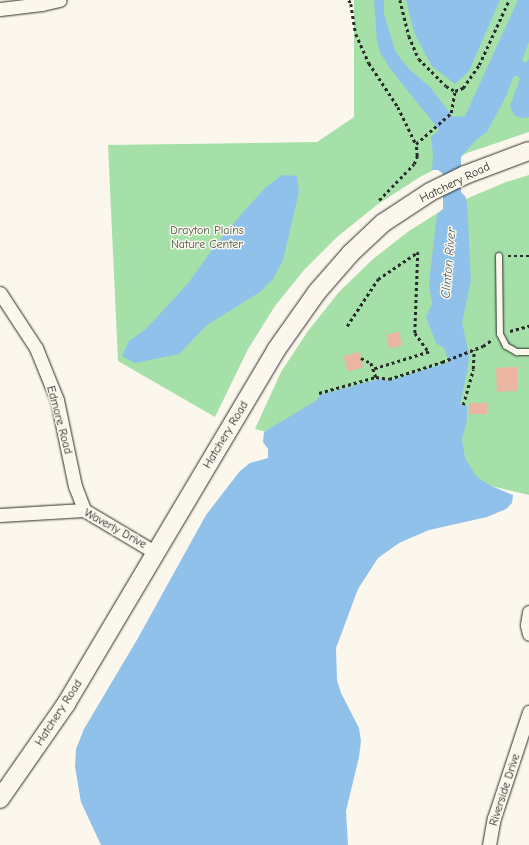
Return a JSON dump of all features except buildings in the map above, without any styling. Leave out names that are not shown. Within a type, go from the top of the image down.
[{"type":"street","points":[[0,9],[42,4],[60,0]]},
{"type":"street","name":"Hatchery Road","points":[[0,799],[66,704],[276,350],[318,292],[351,253],[383,223],[430,192],[465,175],[529,151]]},
{"type":"street","name":"Edmore Road","points":[[0,293],[36,348],[57,400],[75,486],[84,510]]},
{"type":"street","name":"Waverly Drive","points":[[0,515],[84,510],[156,553]]},
{"type":"street","points":[[529,612],[527,625],[529,634]]},
{"type":"street","name":"Riverside Drive","points":[[489,845],[494,818],[529,712]]},
{"type":"lane","points":[[499,256],[500,334],[506,346],[518,352],[529,352]]},
{"type":"path","points":[[349,0],[356,34],[369,63],[398,107],[416,144],[417,156],[414,164],[379,200]]},
{"type":"path","points":[[400,0],[409,36],[420,59],[446,86],[456,91],[463,88],[479,65],[509,0]]},
{"type":"path","points":[[416,144],[436,128],[451,113],[456,91]]},
{"type":"path","points":[[347,326],[378,279],[418,252],[415,333],[429,352],[374,369]]},
{"type":"path","points":[[499,256],[529,256]]},
{"type":"path","points":[[320,393],[376,377],[389,379],[442,362],[483,346]]},
{"type":"path","points":[[463,405],[473,369],[474,350]]},
{"type":"path","points":[[361,358],[371,362],[376,377]]},
{"type":"green space","name":"Drayton Plains Nature Center","points":[[354,0],[529,0],[529,132],[467,153],[420,177],[378,204],[337,237],[304,270],[275,306],[248,349],[215,417],[118,361],[108,145],[317,142],[354,117]]},
{"type":"green space","points":[[529,175],[529,495],[255,429],[281,372],[308,331],[339,292],[373,259],[409,231],[447,207],[506,182]]},
{"type":"water","name":"Clinton River","points":[[374,0],[384,0],[384,14],[395,50],[400,58],[410,70],[430,87],[453,117],[465,116],[518,0],[529,0],[529,42],[522,60],[526,63],[529,59],[529,117],[521,118],[514,115],[510,106],[520,79],[517,76],[514,76],[505,98],[487,132],[477,139],[461,157],[461,192],[465,196],[467,203],[471,280],[462,323],[469,354],[468,367],[460,404],[467,406],[467,420],[462,439],[465,458],[476,476],[489,485],[513,495],[512,503],[506,509],[487,517],[429,530],[399,543],[378,558],[358,589],[336,648],[337,680],[341,693],[359,728],[361,741],[359,757],[346,811],[348,845],[101,845],[81,802],[75,767],[76,749],[84,729],[138,638],[206,515],[240,471],[250,463],[268,458],[268,449],[263,442],[264,432],[317,400],[320,395],[379,379],[389,381],[449,362],[444,348],[436,343],[426,317],[432,304],[429,283],[437,214],[443,209],[443,174],[438,170],[432,170],[433,155],[431,137],[439,130],[391,70],[380,52],[377,42]]},
{"type":"water","points":[[406,0],[500,0],[469,71],[455,84],[431,65],[414,32]]},
{"type":"water","points":[[282,175],[297,176],[299,192],[283,260],[273,279],[260,292],[207,325],[179,354],[135,363],[122,356],[129,341],[147,328],[189,282],[214,247],[239,217],[265,188]]}]
